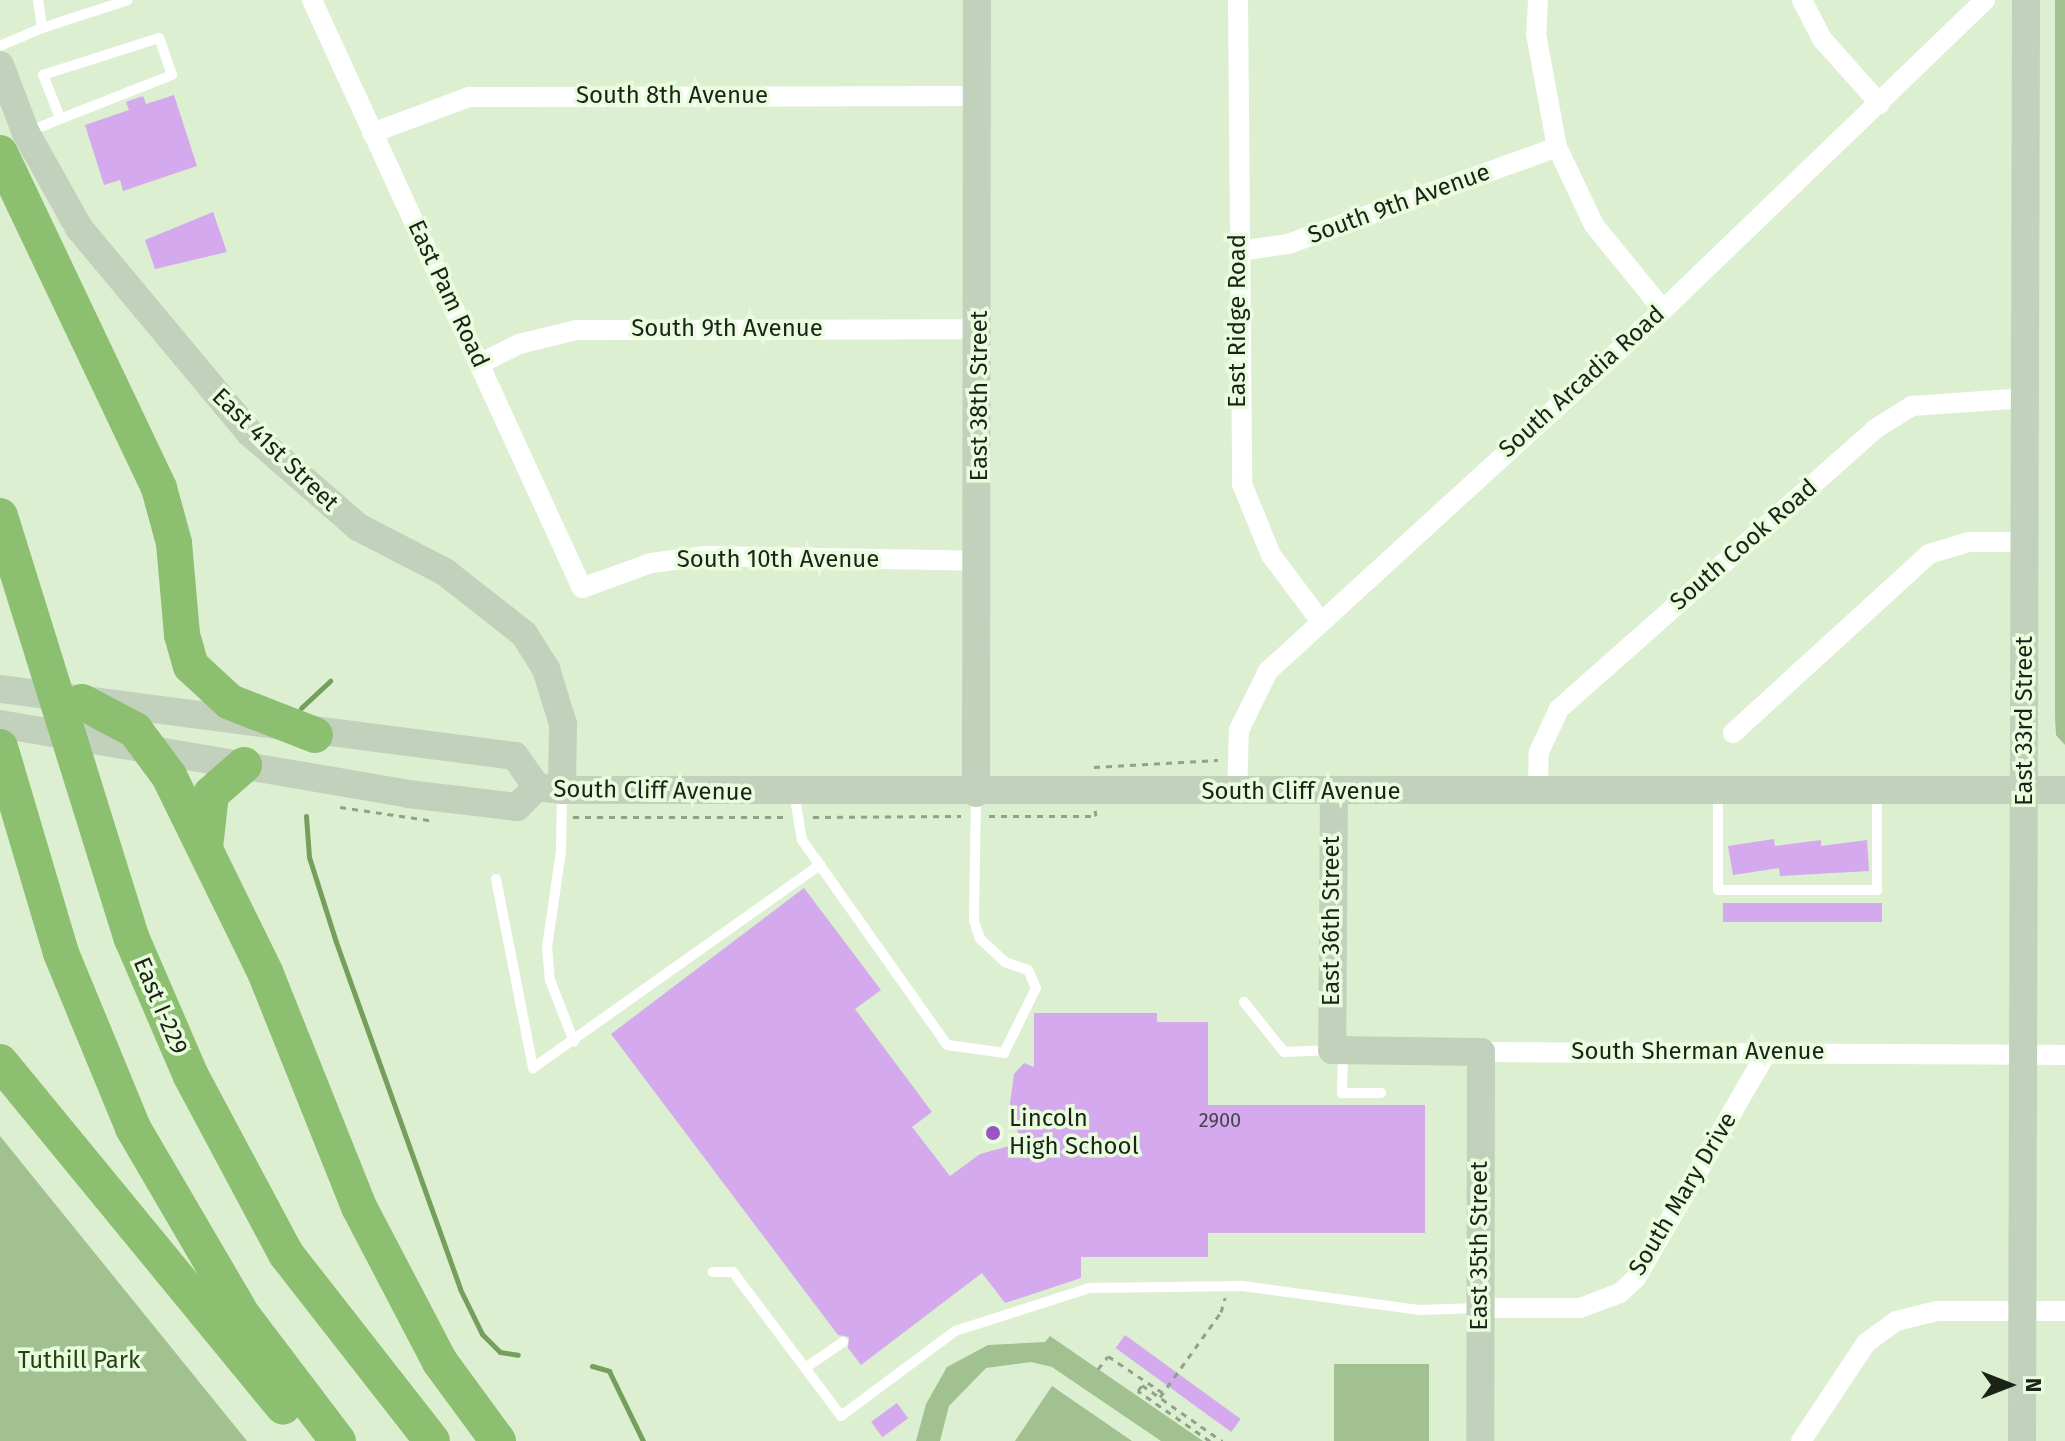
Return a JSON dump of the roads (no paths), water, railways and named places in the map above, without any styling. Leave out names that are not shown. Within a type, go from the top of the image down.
[{"type":"highway","points":[[13,143],[155,477],[174,543],[182,635],[191,666],[230,702],[315,735]]},
{"type":"highway","name":"East I-229","points":[[0,516],[89,803],[159,1006],[250,1197],[344,1336],[432,1441]]},
{"type":"highway","points":[[82,702],[122,722],[153,750],[265,972],[359,1207],[440,1362],[498,1441]]},
{"type":"highway","points":[[0,747],[61,953],[133,1128],[243,1316],[338,1441]]},
{"type":"highway","points":[[205,853],[211,794],[228,773],[244,765]]},
{"type":"highway","points":[[0,1062],[193,1304],[314,1441]]},
{"type":"street","name":"East Pam Road","points":[[312,0],[582,588]]},
{"type":"street","name":"East 38th Street","points":[[976,805],[980,329],[977,0]]},
{"type":"street","name":"East Ridge Road","points":[[1238,0],[1242,484],[1271,555],[1319,619]]},
{"type":"street","points":[[1538,0],[1536,34],[1557,147],[1594,225],[1663,310]]},
{"type":"street","points":[[1802,0],[1822,39],[1880,104]]},
{"type":"street","name":"South Arcadia Road","points":[[1237,793],[1239,730],[1253,695],[1319,619],[1663,310],[1985,0]]},
{"type":"street","name":"East 33rd Street","points":[[2022,1441],[2026,0]]},
{"type":"street","name":"East 41st Street","points":[[0,65],[13,143],[79,228],[250,433],[358,527],[445,572],[524,634],[546,669],[563,724],[554,798]]},
{"type":"street","name":"South 8th Avenue","points":[[372,133],[469,97],[978,96]]},
{"type":"street","name":"South 9th Avenue","points":[[1239,251],[1288,244],[1557,147]]},
{"type":"street","name":"South 9th Avenue","points":[[481,363],[519,344],[576,330],[980,329]]},
{"type":"street","name":"South Cook Road","points":[[1538,791],[1539,752],[1559,709],[1875,429],[1912,406],[2027,398]]},
{"type":"street","points":[[1733,733],[1929,554],[1969,542],[2026,542]]},
{"type":"street","name":"South 10th Avenue","points":[[582,588],[651,563],[706,556],[979,561]]},
{"type":"street","name":"South Cliff Avenue","points":[[0,689],[315,735],[515,756],[554,798]]},
{"type":"street","name":"South Cliff Avenue","points":[[0,724],[517,807],[554,798],[796,805],[976,805],[1334,791],[2065,790]]},
{"type":"street","name":"East 36th Street","points":[[1334,791],[1337,1050]]},
{"type":"street","name":"South Sherman Avenue","points":[[1337,1050],[2065,1055]]},
{"type":"street","name":"East 35th Street","points":[[1480,1441],[1481,1052]]},
{"type":"street","name":"South Mary Drive","points":[[1480,1308],[1580,1308],[1620,1293],[1636,1278],[1767,1052]]},
{"type":"street","points":[[1801,1441],[1866,1343],[1896,1321],[1937,1311],[2065,1311]]},
{"type":"lane","points":[[38,0],[42,28]]},
{"type":"lane","points":[[0,46],[42,28],[128,0]]},
{"type":"lane","points":[[13,143],[59,115],[172,75],[159,38],[43,75],[59,115]]},
{"type":"lane","points":[[1718,791],[1718,890],[1877,890],[1877,790]]},
{"type":"lane","points":[[554,798],[547,947],[550,980],[574,1042]]},
{"type":"lane","points":[[796,805],[802,840],[947,1045],[1004,1053],[1036,988],[1028,970],[1005,962],[980,939],[974,920],[976,805]]},
{"type":"lane","points":[[496,879],[533,1068],[574,1042],[820,865]]},
{"type":"lane","points":[[1244,1002],[1284,1052],[1337,1050],[1342,1093],[1381,1093]]},
{"type":"lane","points":[[713,1272],[733,1272],[841,1416],[955,1331],[1090,1288],[1228,1286],[1420,1310],[1480,1308]]},
{"type":"lane","points":[[805,1368],[843,1342]]},
{"type":"waterway","points":[[301,708],[330,681]]},
{"type":"waterway","points":[[306,816],[309,857],[336,942],[460,1289],[482,1334],[500,1352],[518,1355]]},
{"type":"waterway","points":[[592,1366],[609,1371],[643,1441]]},
{"type":"place","name":"Lincoln High School","points":[[993,1133]]},
{"type":"park label","name":"Tuthill Park","points":[[79,1361]]}]
